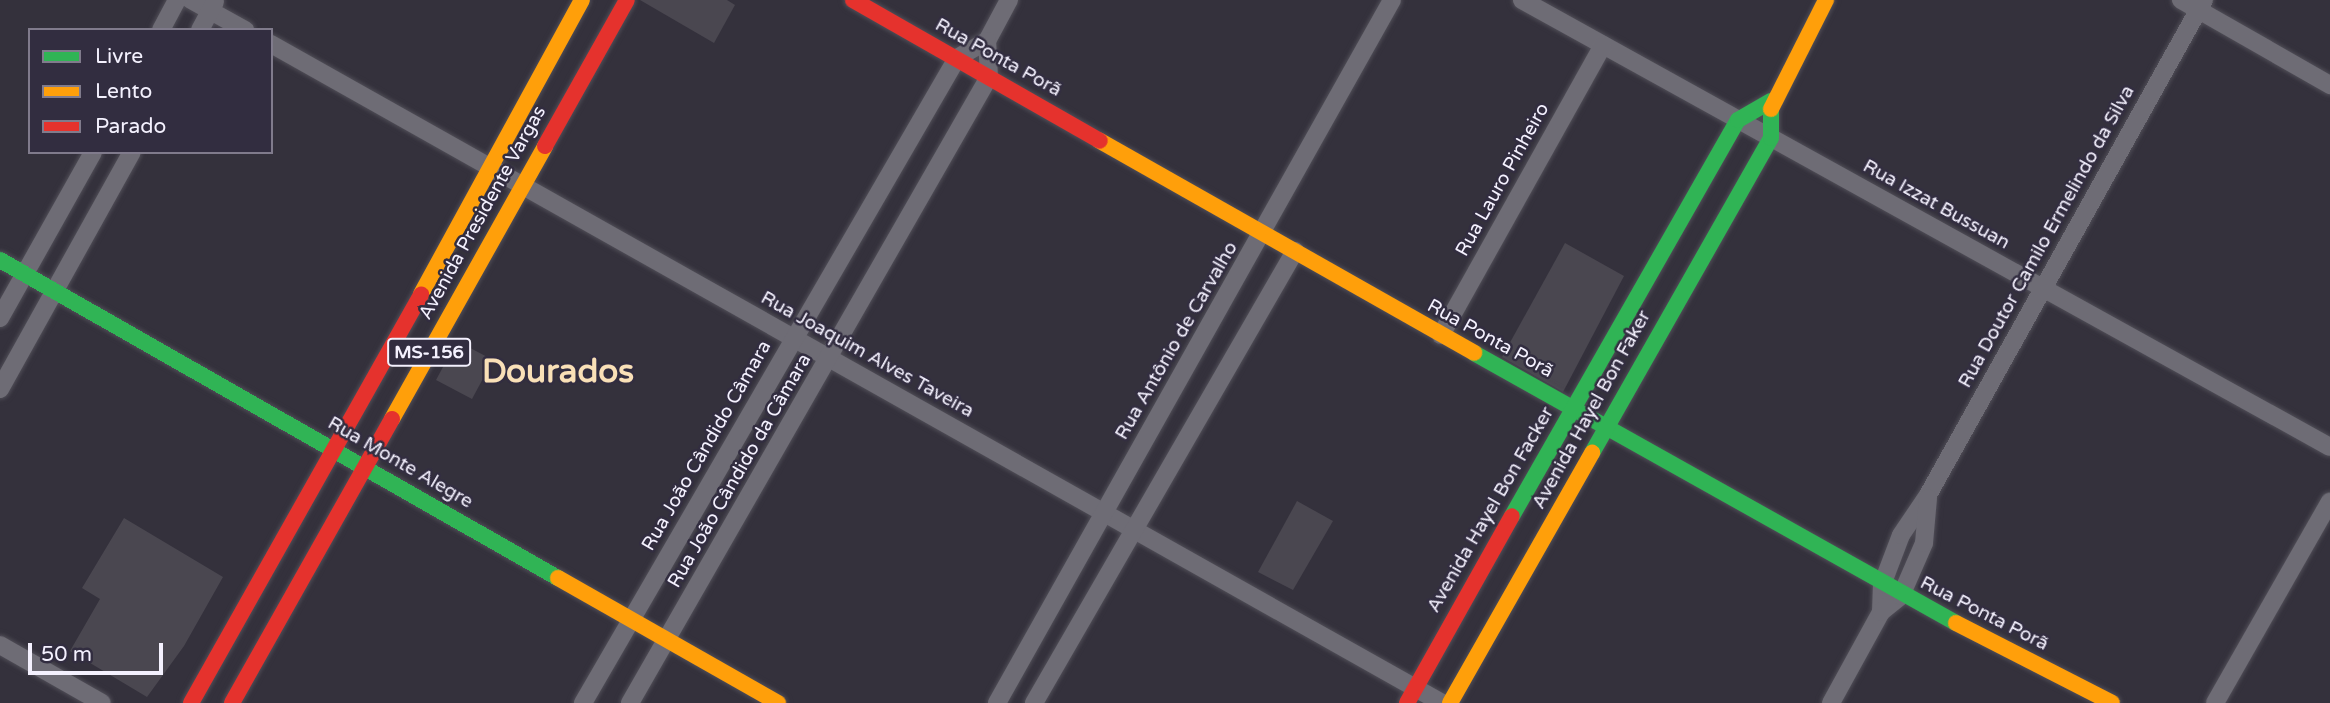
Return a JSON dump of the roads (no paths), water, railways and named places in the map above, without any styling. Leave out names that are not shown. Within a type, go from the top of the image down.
[{"type":"street","points":[[162,28],[177,0]]},
{"type":"street","points":[[191,0],[213,5],[242,28]]},
{"type":"street","name":"Avenida Presidente Vargas","points":[[191,703],[336,449],[489,165],[582,0]]},
{"type":"street","name":"Avenida Presidente Vargas","points":[[232,703],[368,468],[627,0]]},
{"type":"street","name":"Rua Ponta Porã","points":[[853,0],[1901,596],[2112,703]]},
{"type":"street","points":[[989,77],[987,41],[1009,0]]},
{"type":"street","name":"Rua Antônio de Carvalho","points":[[997,703],[1392,0]]},
{"type":"street","name":"Rua Izzat Bussuan","points":[[1521,0],[2330,447]]},
{"type":"street","points":[[1771,138],[1771,101],[1826,0]]},
{"type":"street","points":[[2181,0],[2202,5],[2330,85]]},
{"type":"street","points":[[201,28],[213,5]]},
{"type":"street","name":"Rua Doutor Camilo Ermelindo da Silva","points":[[1881,612],[1882,585],[1900,535],[1928,495],[2040,287],[2202,5]]},
{"type":"street","points":[[957,58],[987,41]]},
{"type":"street","name":"Rua Joaquim Alves Taveira","points":[[273,45],[1132,527],[1411,696],[1442,703]]},
{"type":"street","name":"Rua Lauro Pinheiro","points":[[1441,335],[1603,45]]},
{"type":"street","name":"Rua João Cândido Câmara","points":[[583,703],[957,58]]},
{"type":"street","name":"Rua João Cândido da Câmara","points":[[630,703],[989,77]]},
{"type":"street","points":[[1738,120],[1771,101]]},
{"type":"street","name":"Avenida Hayel Bon Facker","points":[[1411,696],[1738,120]]},
{"type":"street","name":"Avenida Hayel Bon Faker","points":[[1450,703],[1771,138]]},
{"type":"street","points":[[0,318],[92,154]]},
{"type":"street","points":[[0,389],[131,154]]},
{"type":"street","points":[[1034,703],[1132,527],[1295,251]]},
{"type":"street","name":"Rua Monte Alegre","points":[[0,260],[336,449],[664,642],[778,703]]},
{"type":"street","points":[[1831,703],[1881,612],[1901,596],[1924,543],[1928,495]]},
{"type":"street","points":[[2215,703],[2330,501]]},
{"type":"street","points":[[0,645],[102,703]]},
{"type":"street","points":[[214,662],[245,680]]},
{"type":"district","name":"Dourados","points":[[558,372]]}]
